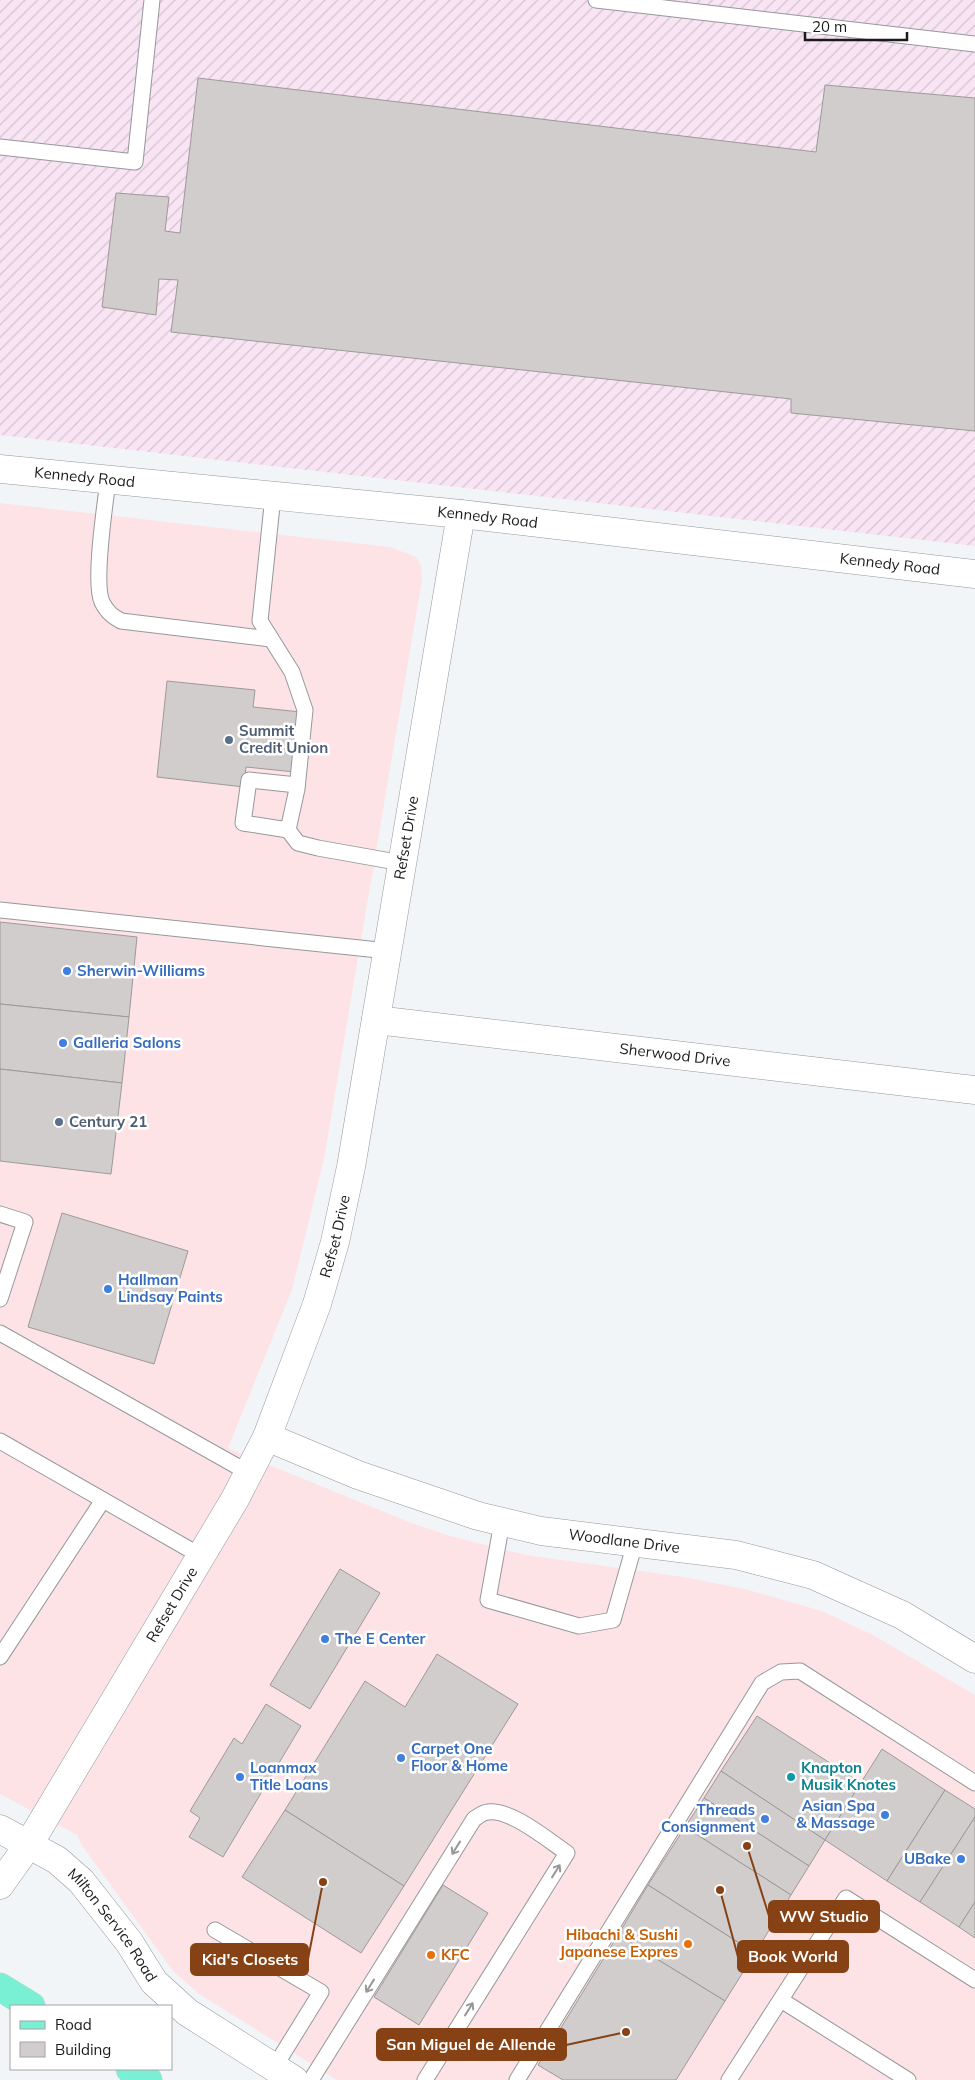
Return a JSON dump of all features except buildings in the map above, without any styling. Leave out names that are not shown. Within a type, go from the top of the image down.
[{"type":"main road","points":[[0,1987],[29,2005]]},
{"type":"main road","points":[[132,2070],[148,2080]]},
{"type":"street","name":"Kennedy Road","points":[[0,469],[461,514],[975,574]]},
{"type":"street","name":"Refset Drive","points":[[0,1885],[29,1844],[235,1499],[267,1436],[318,1304],[335,1242],[350,1167],[461,514]]},
{"type":"street","name":"Sherwood Drive","points":[[376,1020],[975,1090]]},
{"type":"street","name":"Woodlane Drive","points":[[267,1436],[358,1475],[502,1522],[541,1531],[736,1555],[813,1574],[902,1615],[975,1659]]},
{"type":"street","name":"Milton Service Road","points":[[0,1829],[57,1860],[81,1881],[129,1942],[154,1982],[187,2012],[284,2074]]},
{"type":"lane","points":[[0,147],[134,162],[152,0]]},
{"type":"lane","points":[[596,0],[975,44]]},
{"type":"lane","points":[[108,480],[98,580],[101,601],[109,614],[121,621],[271,639]]},
{"type":"lane","points":[[273,496],[260,621],[292,672],[305,710],[297,785],[288,830]]},
{"type":"lane","points":[[297,785],[249,780],[243,822],[288,830],[298,842],[318,848],[402,862]]},
{"type":"lane","points":[[0,910],[388,951]]},
{"type":"lane","points":[[0,1214],[24,1222],[0,1299]]},
{"type":"lane","points":[[0,1333],[249,1473]]},
{"type":"lane","points":[[0,1441],[201,1556]]},
{"type":"lane","points":[[0,1657],[103,1500]]},
{"type":"lane","points":[[502,1522],[488,1600],[579,1626],[613,1620],[634,1543]]},
{"type":"lane","points":[[517,2080],[762,1683],[781,1672],[800,1671],[975,1782]]},
{"type":"lane","points":[[311,2080],[474,1819],[486,1812],[501,1812],[521,1822],[567,1853],[425,2080]]},
{"type":"lane","points":[[734,2078],[846,1898],[975,1980]]},
{"type":"lane","points":[[215,1930],[321,1992],[284,2074]]},
{"type":"lane","points":[[781,2000],[908,2080]]},
{"type":"shaded area","points":[[0,0],[975,0],[975,546],[0,435]]},
{"type":"shaded area","points":[[0,503],[390,547],[416,557],[421,566],[422,580],[324,1159],[292,1290],[228,1448],[409,1522],[450,1536],[526,1555],[684,1577],[745,1589],[822,1611],[873,1635],[975,1695],[975,2080],[337,2080],[199,1994],[173,1971],[83,1847],[77,1835],[0,1794]]},
{"type":"place","name":"Summit Credit Union","points":[[229,740]]},
{"type":"place","name":"Sherwin-Williams","points":[[67,971]]},
{"type":"place","name":"Galleria Salons","points":[[63,1043]]},
{"type":"place","name":"Century 21","points":[[59,1122]]},
{"type":"place","name":"Hallman Lindsay Paints","points":[[108,1289]]},
{"type":"place","name":"The E Center","points":[[325,1639]]},
{"type":"place","name":"Carpet One Floor & Home","points":[[401,1758]]},
{"type":"place","name":"Loanmax Title Loans","points":[[240,1777]]},
{"type":"place","name":"Knapton Musik Knotes","points":[[791,1777]]},
{"type":"place","name":"Asian Spa & Massage","points":[[885,1815]]},
{"type":"place","name":"Threads Consignment","points":[[765,1819]]},
{"type":"place","name":"WW Studio","points":[[747,1846]]},
{"type":"place","name":"UBake","points":[[961,1859]]},
{"type":"place","name":"Kid's Closets","points":[[323,1882]]},
{"type":"place","name":"Book World","points":[[720,1890]]},
{"type":"place","name":"Hibachi & Sushi Japanese Expres","points":[[688,1944]]},
{"type":"place","name":"KFC","points":[[431,1955]]},
{"type":"place","name":"San Miguel de Allende","points":[[626,2032]]}]
